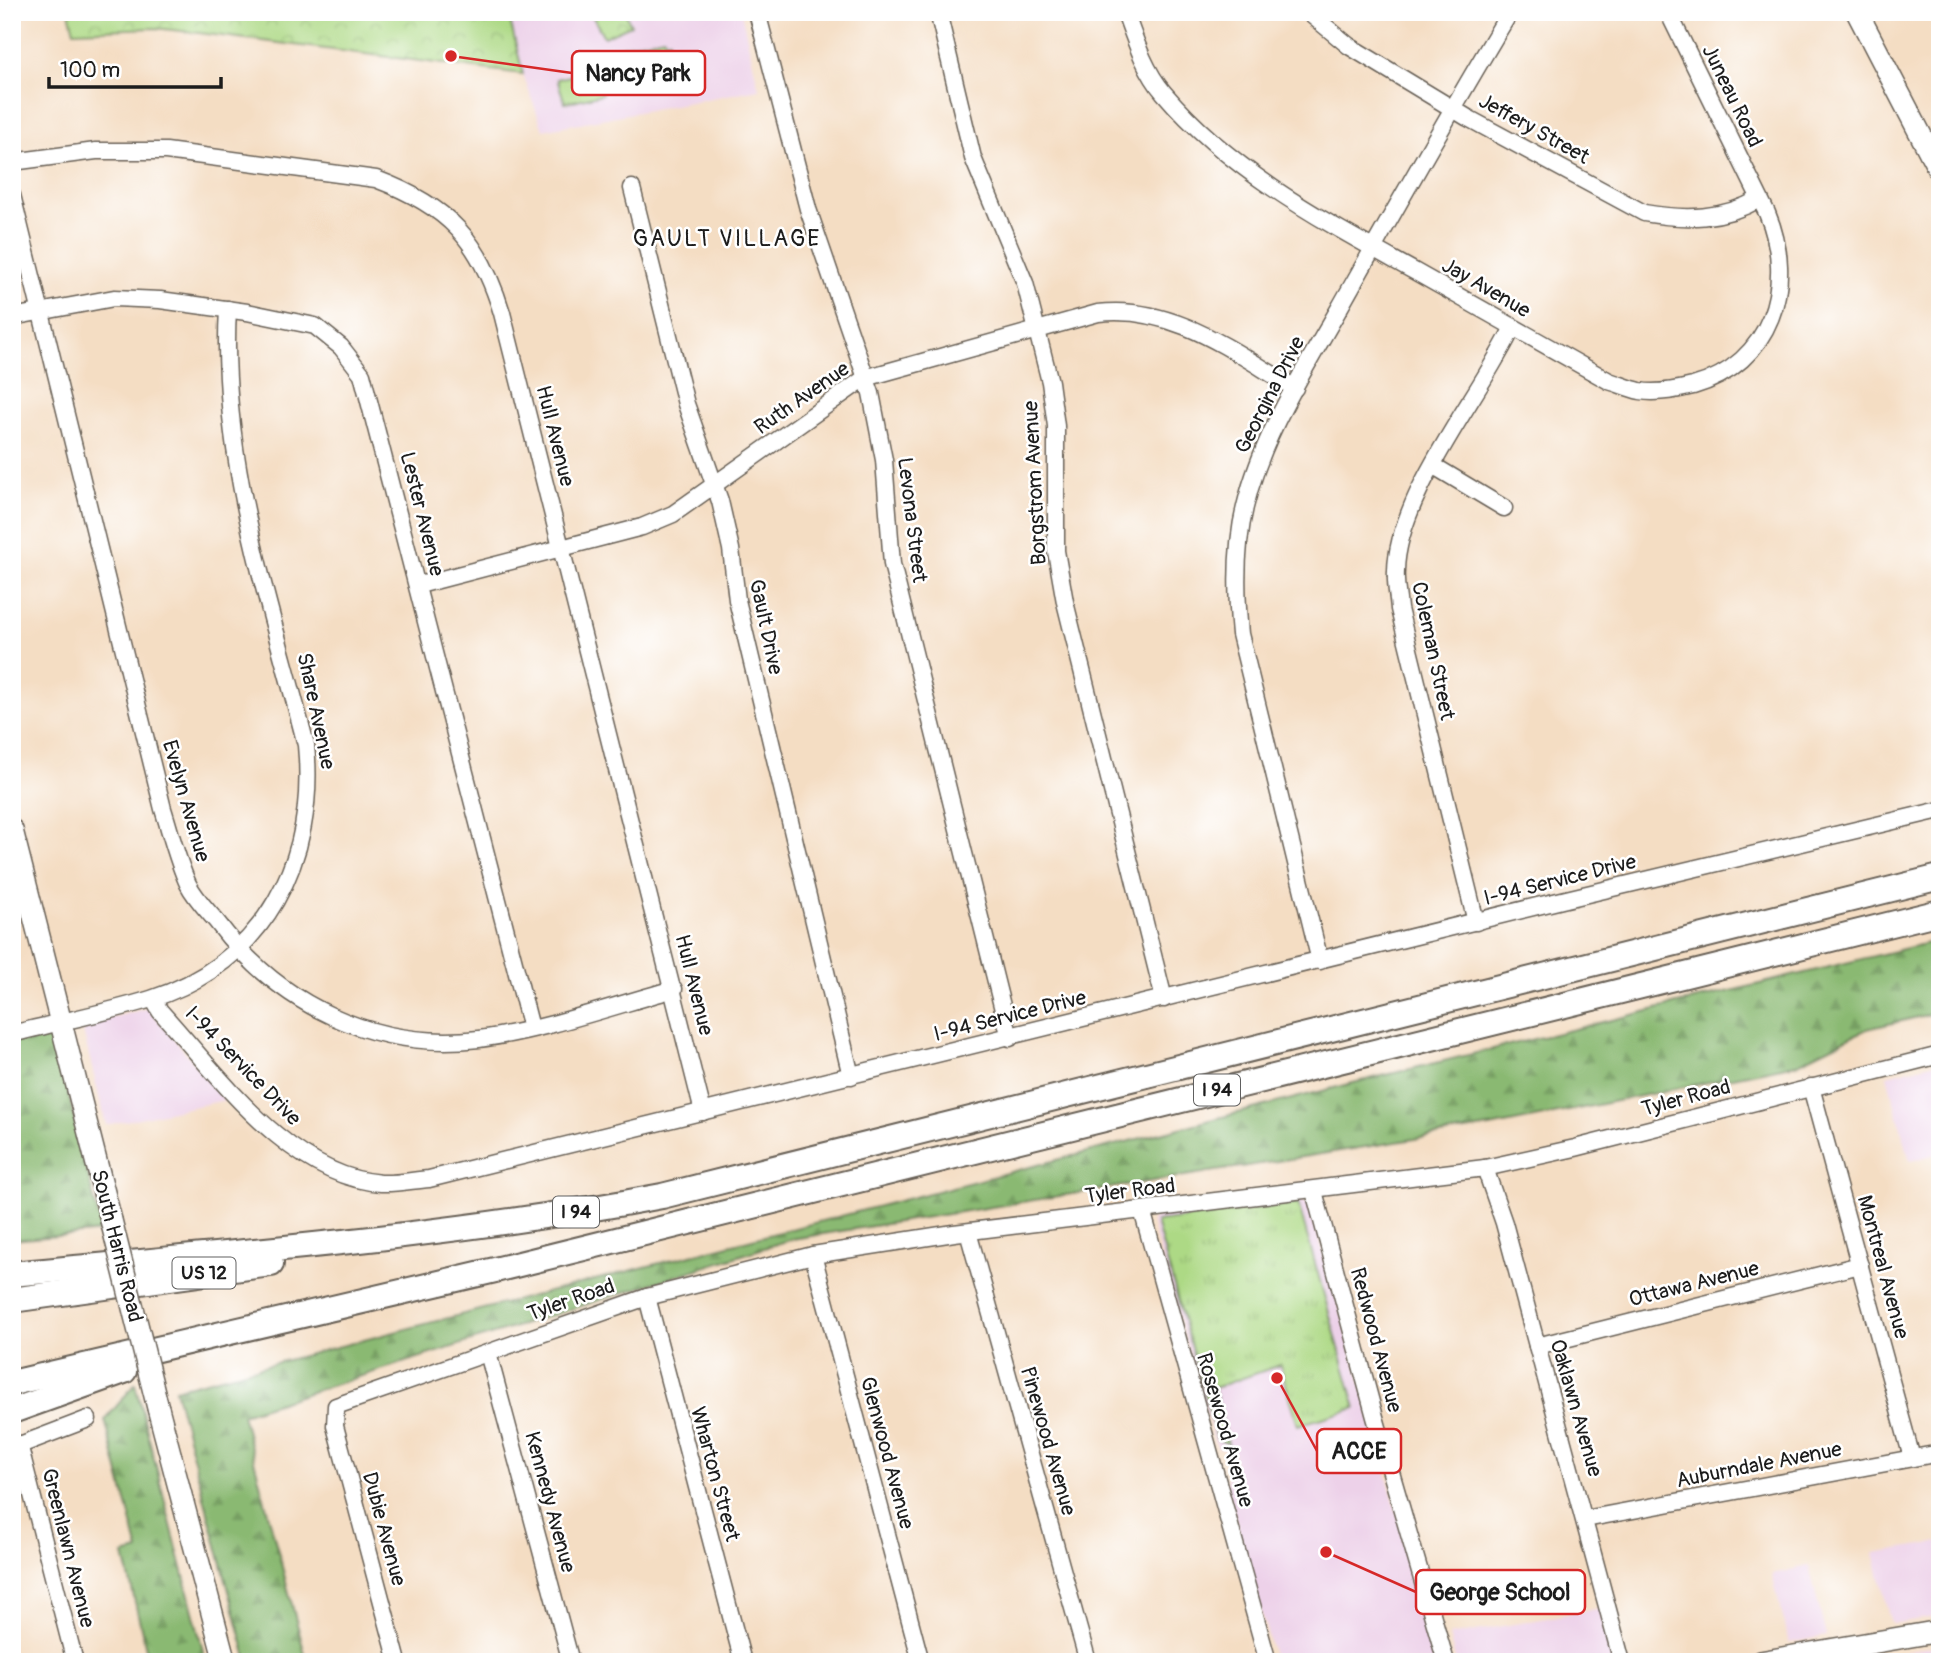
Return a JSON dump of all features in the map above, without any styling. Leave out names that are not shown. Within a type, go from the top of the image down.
[{"type":"highway","name":"I 94","points":[[12,1274],[393,1236],[591,1209],[723,1182],[1940,877]]},
{"type":"highway","name":"I 94","points":[[12,1383],[508,1267],[1940,912]]},
{"type":"highway","name":"US 12","points":[[12,1300],[356,1253],[393,1236]]},
{"type":"highway","points":[[12,1411],[154,1361],[188,1341]]},
{"type":"main road","points":[[1857,12],[1940,172]]},
{"type":"main road","name":"South Harris Road","points":[[12,830],[225,1662]]},
{"type":"main road","points":[[1760,1662],[1940,1631]]},
{"type":"street","name":"Levona Street","points":[[757,12],[808,209],[865,379],[884,460],[892,564],[1010,1038]]},
{"type":"street","name":"Borgstrom Avenue","points":[[938,12],[973,158],[1025,283],[1038,329],[1056,426],[1056,551],[1065,602],[1164,999]]},
{"type":"street","name":"Jay Avenue","points":[[1125,12],[1139,50],[1163,91],[1225,155],[1310,213],[1373,249],[1609,381],[1640,391],[1677,390],[1710,381],[1731,369],[1757,345],[1773,316],[1781,272],[1775,233],[1759,199]]},
{"type":"street","name":"Jeffery Street","points":[[1308,12],[1349,46],[1453,108],[1644,214],[1676,218],[1716,216],[1759,199]]},
{"type":"street","name":"Georgina Drive","points":[[1320,961],[1247,669],[1237,599],[1244,509],[1263,448],[1295,388],[1510,12]]},
{"type":"street","name":"Juneau Road","points":[[1668,12],[1759,199]]},
{"type":"street","name":"Hull Avenue","points":[[12,162],[96,151],[166,151],[376,179],[410,191],[438,209],[466,236],[491,276],[674,989],[703,1112]]},
{"type":"street","name":"Gault Drive","points":[[632,188],[686,404],[715,486],[731,549],[737,600],[851,1076]]},
{"type":"street","name":"Evelyn Avenue","points":[[12,195],[176,850],[189,886],[236,948],[282,990],[336,1020],[398,1036],[443,1041],[487,1038],[674,989]]},
{"type":"street","name":"Lester Avenue","points":[[12,317],[114,298],[160,300],[228,309],[315,326],[341,347],[362,374],[419,585],[531,1027]]},
{"type":"street","name":"Share Avenue","points":[[12,1034],[153,999],[194,980],[236,948],[267,917],[292,869],[306,820],[310,784],[306,745],[233,445],[227,382],[228,309]]},
{"type":"street","name":"Ruth Avenue","points":[[419,585],[642,527],[673,514],[865,379],[1098,313],[1123,310],[1154,314],[1185,324],[1295,388]]},
{"type":"street","name":"Coleman Street","points":[[1476,922],[1399,609],[1396,570],[1405,524],[1434,466],[1513,327]]},
{"type":"street","points":[[1434,466],[1504,508]]},
{"type":"street","name":"I-94 Service Drive","points":[[153,999],[160,1011],[273,1132],[320,1166],[348,1176],[381,1183],[429,1178],[1940,810]]},
{"type":"street","name":"Tyler Road","points":[[336,1406],[647,1297],[813,1255],[968,1232],[1485,1168],[1575,1148],[1940,1055]]},
{"type":"street","name":"Montreal Avenue","points":[[1811,1087],[1912,1458]]},
{"type":"street","name":"Oaklawn Avenue","points":[[1485,1168],[1504,1223],[1586,1519],[1622,1662]]},
{"type":"street","name":"Redwood Avenue","points":[[1314,1191],[1375,1417],[1447,1662]]},
{"type":"street","name":"Rosewood Avenue","points":[[1142,1210],[1268,1662]]},
{"type":"street","name":"Pinewood Avenue","points":[[968,1232],[1088,1662]]},
{"type":"street","name":"Glenwood Avenue","points":[[813,1255],[921,1662]]},
{"type":"street","name":"Ottawa Avenue","points":[[1537,1346],[1860,1265]]},
{"type":"street","name":"Wharton Street","points":[[647,1297],[743,1662]]},
{"type":"street","name":"Kennedy Avenue","points":[[488,1353],[571,1662]]},
{"type":"street","name":"Dubie Avenue","points":[[336,1406],[335,1426],[398,1662]]},
{"type":"street","points":[[16,1446],[88,1419]]},
{"type":"street","name":"Greenlawn Avenue","points":[[16,1446],[75,1662]]},
{"type":"street","name":"Auburndale Avenue","points":[[1586,1519],[1940,1453]]},
{"type":"shaded area","points":[[508,12],[741,12],[759,89],[543,130],[523,74]]},
{"type":"shaded area","points":[[148,1008],[225,1100],[106,1125],[83,1031],[91,1027],[91,1023]]},
{"type":"shaded area","points":[[1940,1062],[1940,1153],[1910,1161],[1887,1075]]},
{"type":"shaded area","points":[[1299,1199],[1309,1205],[1343,1319],[1412,1566],[1435,1662],[1275,1662],[1227,1488],[1227,1476],[1236,1464],[1233,1452],[1218,1448],[1214,1440],[1152,1224],[1153,1219],[1162,1215]]},
{"type":"shaded area","points":[[1940,1542],[1940,1616],[1891,1624],[1874,1553]]},
{"type":"shaded area","points":[[1809,1566],[1826,1636],[1789,1643],[1772,1574]]},
{"type":"shaded area","points":[[1606,1607],[1618,1662],[1456,1662],[1449,1636]]},
{"type":"shaded area","points":[[1940,1645],[1940,1662],[1849,1662],[1920,1649]]},
{"type":"green space","points":[[69,12],[508,12],[523,74],[155,28],[74,31]]},
{"type":"green space","points":[[590,12],[625,12],[631,25],[604,37]]},
{"type":"green space","points":[[664,37],[665,41],[669,40],[674,75],[611,88],[601,51]]},
{"type":"green space","points":[[596,70],[602,94],[565,103],[557,79]]},
{"type":"green space","points":[[1940,940],[1940,1012],[1867,1029],[1796,1064],[1490,1127],[792,1239],[242,1414],[307,1662],[248,1662],[175,1389],[1353,1083]]},
{"type":"green space","points":[[48,1032],[54,1036],[102,1232],[12,1240],[12,1040]]},
{"type":"green space","points":[[1298,1203],[1356,1408],[1298,1425],[1280,1365],[1214,1388],[1228,1444],[1217,1439],[1156,1222]]},
{"type":"green space","points":[[135,1384],[206,1662],[149,1662],[124,1555],[139,1551],[105,1420]]},
{"type":"place","name":"Nancy Park","points":[[451,56]]},
{"type":"place","name":"ACCE","points":[[1277,1378]]},
{"type":"place","name":"George School","points":[[1326,1552]]},
{"type":"district","name":"GAULT VILLAGE","points":[[727,238]]}]
